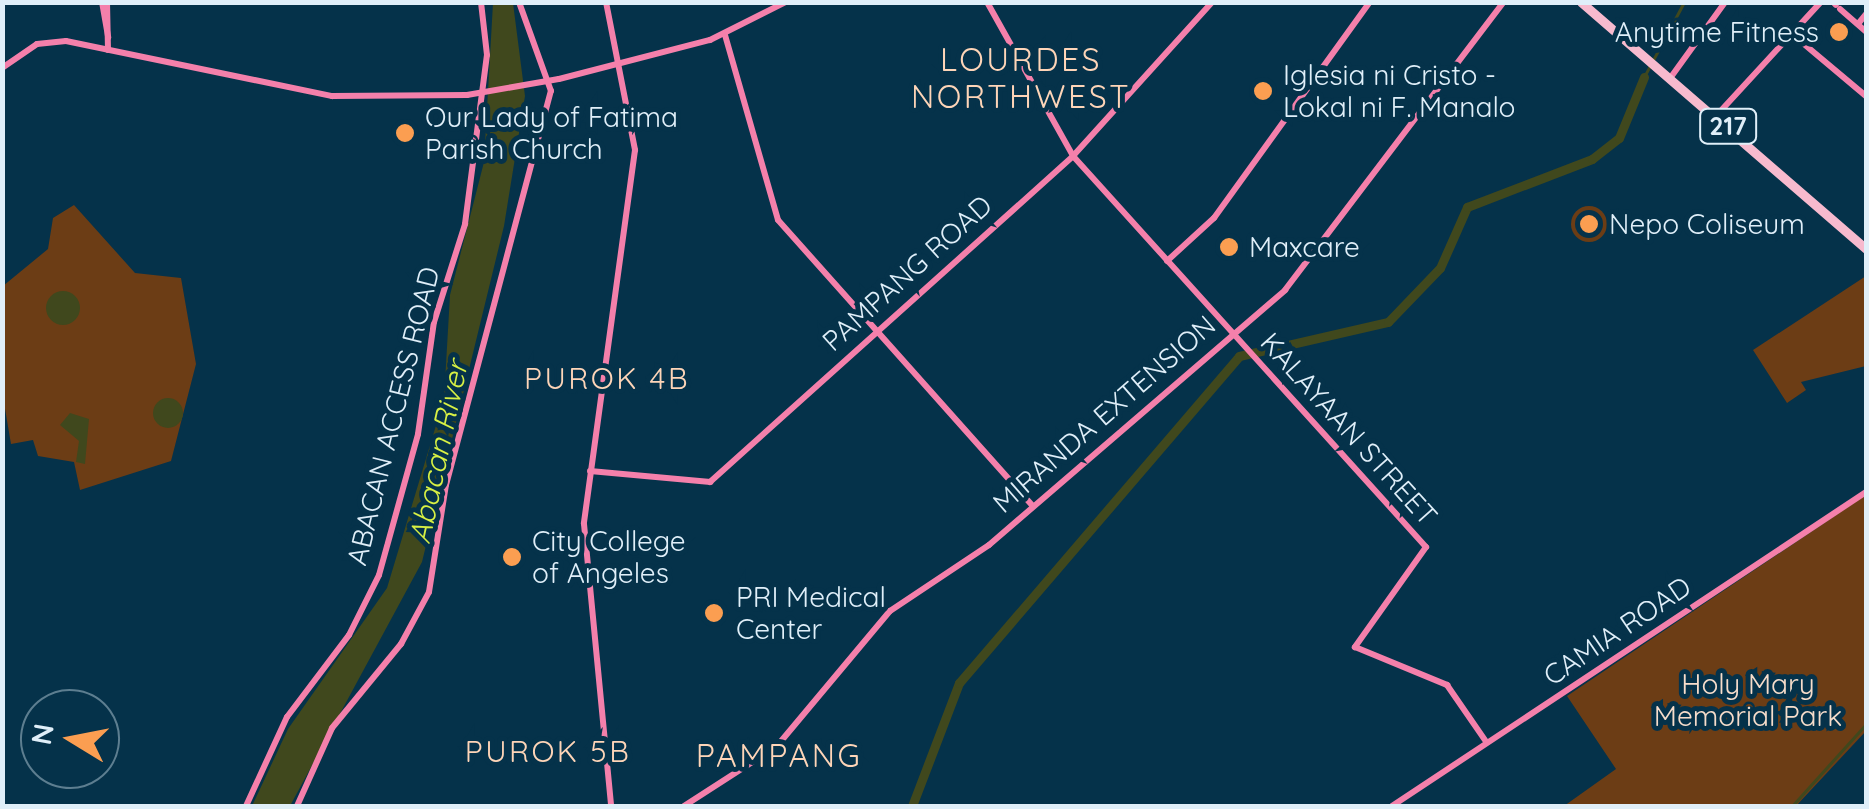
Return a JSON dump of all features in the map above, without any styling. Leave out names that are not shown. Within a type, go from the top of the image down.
[{"type":"main road","name":"217","points":[[1581,2],[1866,249]]},
{"type":"street","name":"ABACAN ACCESS ROAD","points":[[246,806],[287,717],[349,635],[378,574],[418,434],[434,322],[466,224],[487,54],[481,2]]},
{"type":"street","points":[[297,806],[332,728],[401,644],[429,592],[446,485],[550,91],[519,2]]},
{"type":"street","points":[[606,2],[622,65],[635,163],[584,524],[611,806]]},
{"type":"street","points":[[2,68],[44,42],[108,50],[332,96],[467,94],[559,80],[622,65],[725,35],[786,2]]},
{"type":"street","name":"KALAYAAN STREET","points":[[987,2],[1073,156],[1428,550],[1355,647],[1448,685],[1487,743]]},
{"type":"street","name":"PAMPANG ROAD","points":[[590,471],[706,484],[1073,156],[1212,2]]},
{"type":"street","points":[[1167,261],[1214,218],[1370,2]]},
{"type":"street","name":"MIRANDA EXTENSION","points":[[684,806],[780,744],[890,612],[1033,506],[1298,276],[1504,2]]},
{"type":"street","name":"217","points":[[1667,74],[1726,2]]},
{"type":"street","points":[[1716,116],[1821,2]]},
{"type":"street","points":[[1836,6],[1866,32]]},
{"type":"street","points":[[105,7],[108,50]]},
{"type":"street","points":[[1858,24],[1866,14]]},
{"type":"street","points":[[1792,34],[1866,96]]},
{"type":"street","points":[[725,35],[771,208],[1033,506]]},
{"type":"street","name":"CAMIA ROAD","points":[[1392,806],[1866,492]]},
{"type":"green space","points":[[74,205],[135,273],[181,278],[196,364],[171,461],[80,490],[74,462],[38,456],[33,440],[11,444],[3,397],[3,286],[48,249],[53,218]]},
{"type":"green space","name":"Nepo Coliseum","points":[[1589,206],[1602,211],[1607,224],[1602,237],[1589,242],[1576,237],[1571,224],[1576,211]]},
{"type":"green space","points":[[1866,276],[1866,366],[1801,382],[1806,390],[1787,403],[1753,350]]},
{"type":"green space","name":"Holy Mary Memorial Park","points":[[1866,495],[1866,731],[1796,806],[1564,806],[1616,769],[1567,696]]},
{"type":"water","name":"Abacan River","points":[[493,3],[513,3],[525,96],[504,226],[422,562],[290,806],[252,806],[288,729],[387,588],[444,399],[450,295],[484,162]]},
{"type":"water","points":[[63,291],[75,296],[80,308],[75,320],[63,325],[51,320],[46,308],[51,296]]},
{"type":"water","points":[[168,398],[179,402],[183,413],[179,424],[168,428],[157,424],[153,413],[157,402]]},
{"type":"water","points":[[70,413],[89,419],[85,464],[76,462],[79,441],[60,425]]},
{"type":"waterway","points":[[1644,77],[1684,2]]},
{"type":"waterway","points":[[912,806],[959,683],[1239,356],[1388,322],[1440,268],[1467,207],[1592,159],[1619,138],[1644,77]]},
{"type":"waterway","points":[[1792,806],[1866,724]]},
{"type":"place","name":"Anytime Fitness","points":[[1839,32]]},
{"type":"place","name":"Iglesia ni Cristo - Lokal ni F. Manalo","points":[[1263,91]]},
{"type":"place","name":"Our Lady of Fatima Parish Church","points":[[405,133]]},
{"type":"place","name":"Nepo Coliseum","points":[[1589,224]]},
{"type":"place","name":"Maxcare","points":[[1229,247]]},
{"type":"place","name":"City College of Angeles","points":[[512,557]]},
{"type":"place","name":"PRI Medical Center","points":[[714,613]]},
{"type":"district","name":"LOURDES NORTHWEST","points":[[1021,78]]},
{"type":"district","name":"PUROK 4B","points":[[607,378]]},
{"type":"district","name":"PUROK 5B","points":[[548,751]]},
{"type":"district","name":"PAMPANG","points":[[779,755]]}]
